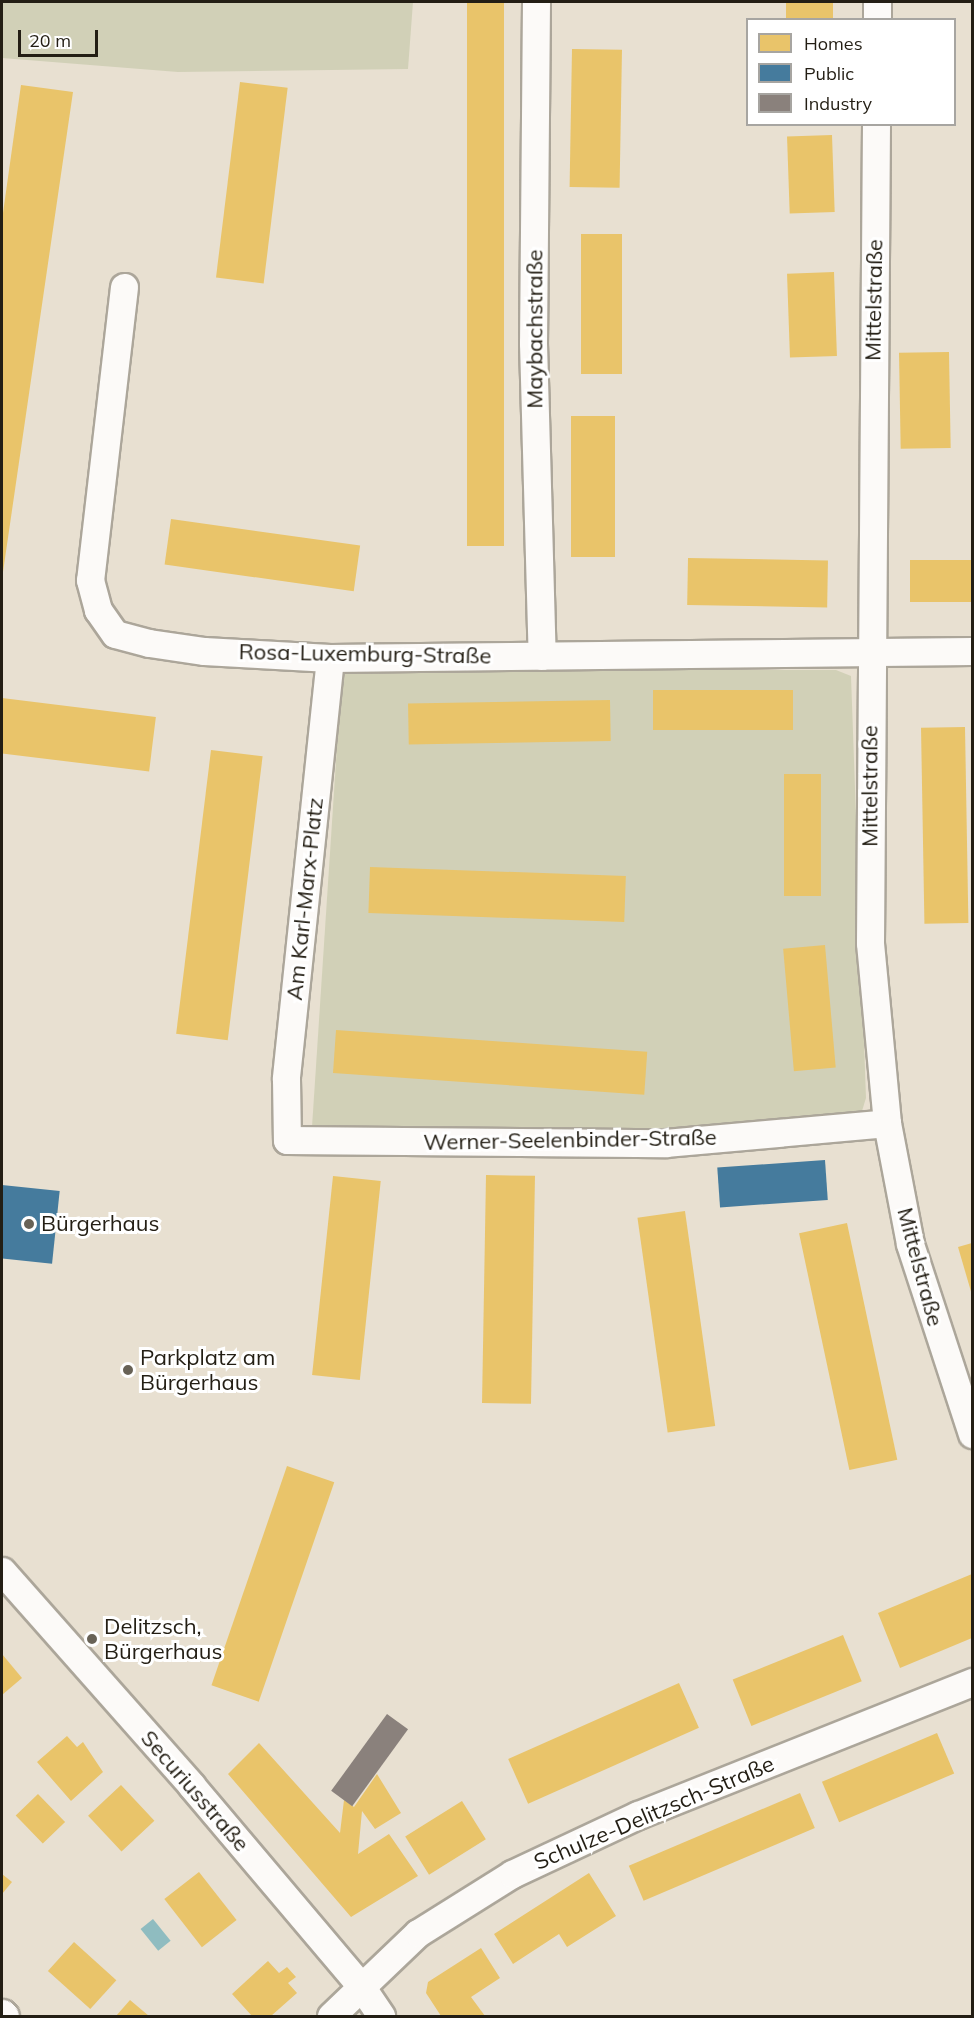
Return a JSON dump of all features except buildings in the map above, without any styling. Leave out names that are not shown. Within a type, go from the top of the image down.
[{"type":"street","name":"Maybachstraße","points":[[536,2],[533,344],[542,656]]},
{"type":"street","points":[[877,2],[877,18]]},
{"type":"street","name":"Mittelstraße","points":[[876,126],[870,943],[887,1123],[910,1244],[972,1434]]},
{"type":"street","name":"Rosa-Luxemburg-Straße","points":[[124,287],[90,580],[98,610],[115,634],[149,644],[330,658],[972,651]]},
{"type":"street","name":"Am Karl-Marx-Platz","points":[[288,1140],[286,1079],[330,658]]},
{"type":"street","name":"Werner-Seelenbinder-Straße","points":[[288,1140],[665,1143],[887,1123]]},
{"type":"street","name":"Securiusstraße","points":[[2,1571],[80,1656],[361,1986],[381,2016]]},
{"type":"street","name":"Schulze-Delitzsch-Straße","points":[[332,2016],[418,1933],[512,1874],[638,1815],[972,1682]]},
{"type":"street","points":[[2,2013],[5,2016]]},
{"type":"green space","points":[[2,2],[413,2],[408,69],[178,72],[2,58]]},
{"type":"green space","points":[[342,670],[836,670],[851,676],[866,1098],[862,1111],[660,1129],[481,1133],[312,1127]]},
{"type":"water","points":[[153,1919],[171,1941],[158,1951],[141,1929]]},
{"type":"place","name":"Bürgerhaus","points":[[29,1224]]},
{"type":"place","name":"Parkplatz am Bürgerhaus","points":[[128,1370]]},
{"type":"place","name":"Delitzsch, Bürgerhaus","points":[[92,1639]]}]
